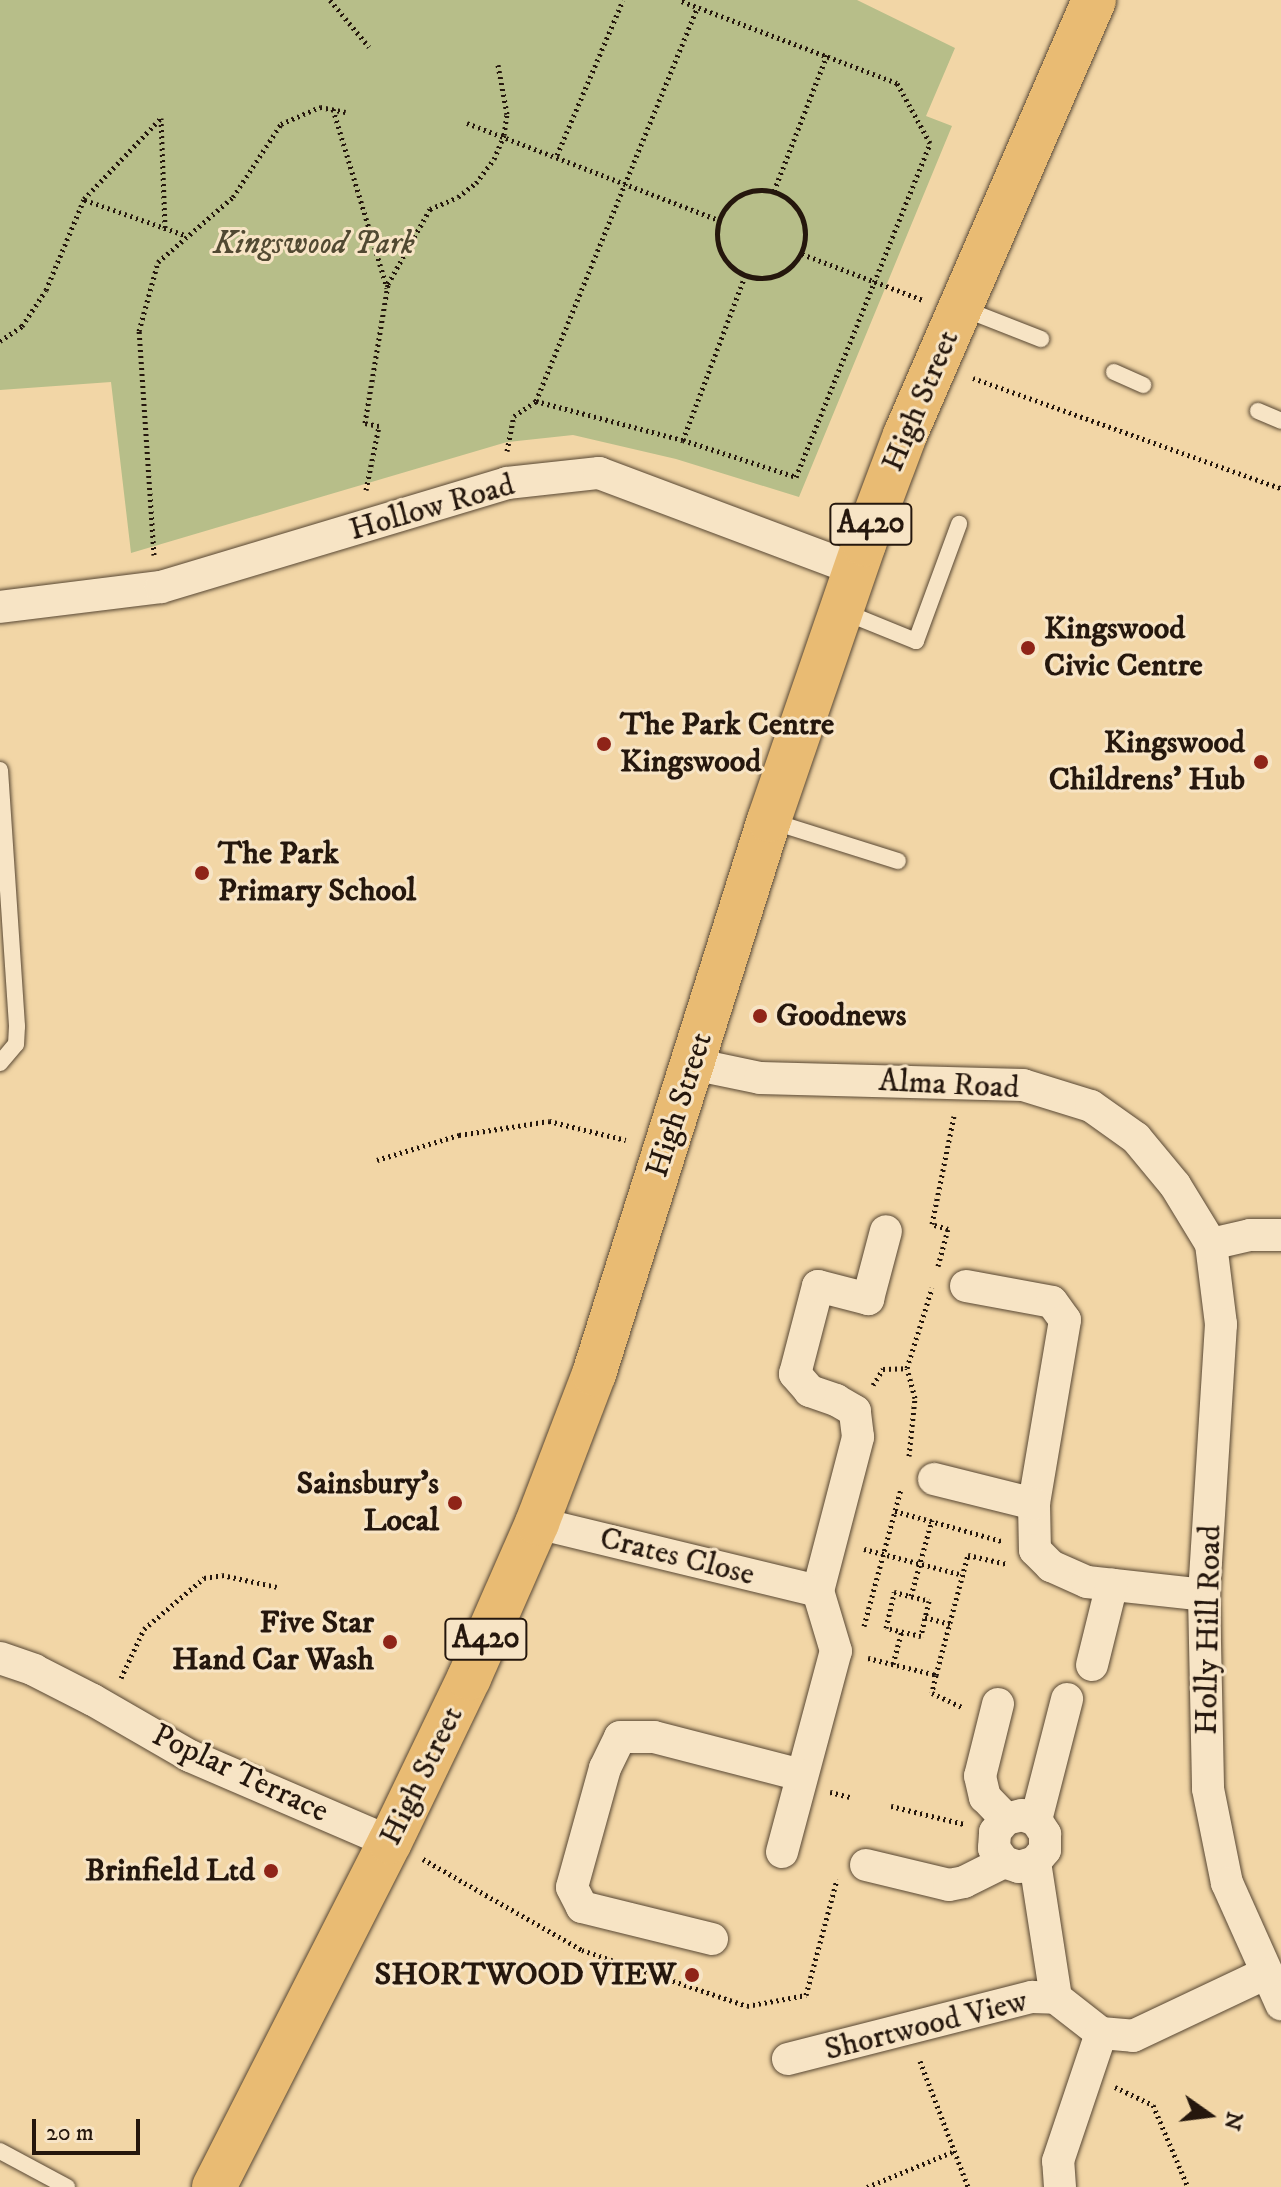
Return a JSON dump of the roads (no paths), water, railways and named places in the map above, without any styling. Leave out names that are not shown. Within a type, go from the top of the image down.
[{"type":"main road","name":"High Street","points":[[214,2187],[390,1842],[469,1678],[537,1523],[594,1374],[769,820],[855,569],[936,364],[1094,0]]},
{"type":"street","name":"Hollow Road","points":[[0,607],[161,587],[507,483],[599,473],[855,569]]},
{"type":"street","name":"Alma Road","points":[[693,1064],[760,1078],[1023,1085],[1091,1106],[1136,1138],[1175,1185],[1211,1244]]},
{"type":"street","points":[[782,1852],[836,1651],[818,1591],[858,1437],[855,1411],[810,1391],[795,1374],[818,1286],[868,1299],[886,1231]]},
{"type":"street","points":[[1211,1244],[1250,1235],[1281,1235]]},
{"type":"street","name":"Holly Hill Road","points":[[1211,1244],[1221,1324],[1204,1595],[1208,1789],[1227,1883],[1281,2004]]},
{"type":"street","points":[[966,1286],[1052,1302],[1065,1320],[1034,1504],[1035,1550],[1051,1566],[1087,1582],[1204,1595]]},
{"type":"street","points":[[920,1474],[1034,1504]]},
{"type":"street","name":"Crates Close","points":[[537,1523],[818,1591]]},
{"type":"street","points":[[1092,1665],[1112,1584]]},
{"type":"street","name":"Poplar Terrace","points":[[0,1658],[34,1670],[190,1756],[390,1842]]},
{"type":"street","points":[[853,1866],[949,1885],[964,1882],[1015,1839],[1067,1699]]},
{"type":"street","points":[[996,1712],[980,1776],[985,1797],[1015,1839],[1056,1998]]},
{"type":"street","points":[[712,1939],[582,1907],[572,1887],[605,1768],[620,1737],[654,1737],[801,1775]]},
{"type":"street","points":[[1060,2187],[1058,2161],[1101,2033],[1133,2036],[1266,1973]]},
{"type":"street","name":"Shortwood View","points":[[788,2059],[1032,1997],[1056,1998],[1101,2033]]},
{"type":"lane","points":[[959,310],[1041,339]]},
{"type":"lane","points":[[1114,372],[1143,385]]},
{"type":"lane","points":[[1258,411],[1281,421]]},
{"type":"lane","points":[[840,611],[916,641],[959,524]]},
{"type":"lane","points":[[0,770],[17,1026],[16,1044],[0,1063]]},
{"type":"lane","points":[[769,820],[898,861]]},
{"type":"lane","points":[[0,2151],[67,2187]]},
{"type":"place","name":"Kingswood Civic Centre","points":[[1028,648]]},
{"type":"place","name":"The Park Centre Kingswood","points":[[604,744]]},
{"type":"place","name":"Kingswood Childrens' Hub","points":[[1261,762]]},
{"type":"place","name":"The Park Primary School","points":[[202,873]]},
{"type":"place","name":"Goodnews","points":[[760,1016]]},
{"type":"place","name":"Sainsbury's Local","points":[[455,1503]]},
{"type":"place","name":"Five Star Hand Car Wash","points":[[390,1642]]},
{"type":"place","name":"Brinfield Ltd","points":[[271,1871]]},
{"type":"place","name":"SHORTWOOD VIEW","points":[[692,1975]]},
{"type":"park label","name":"Kingswood Park","points":[[314,244]]}]
